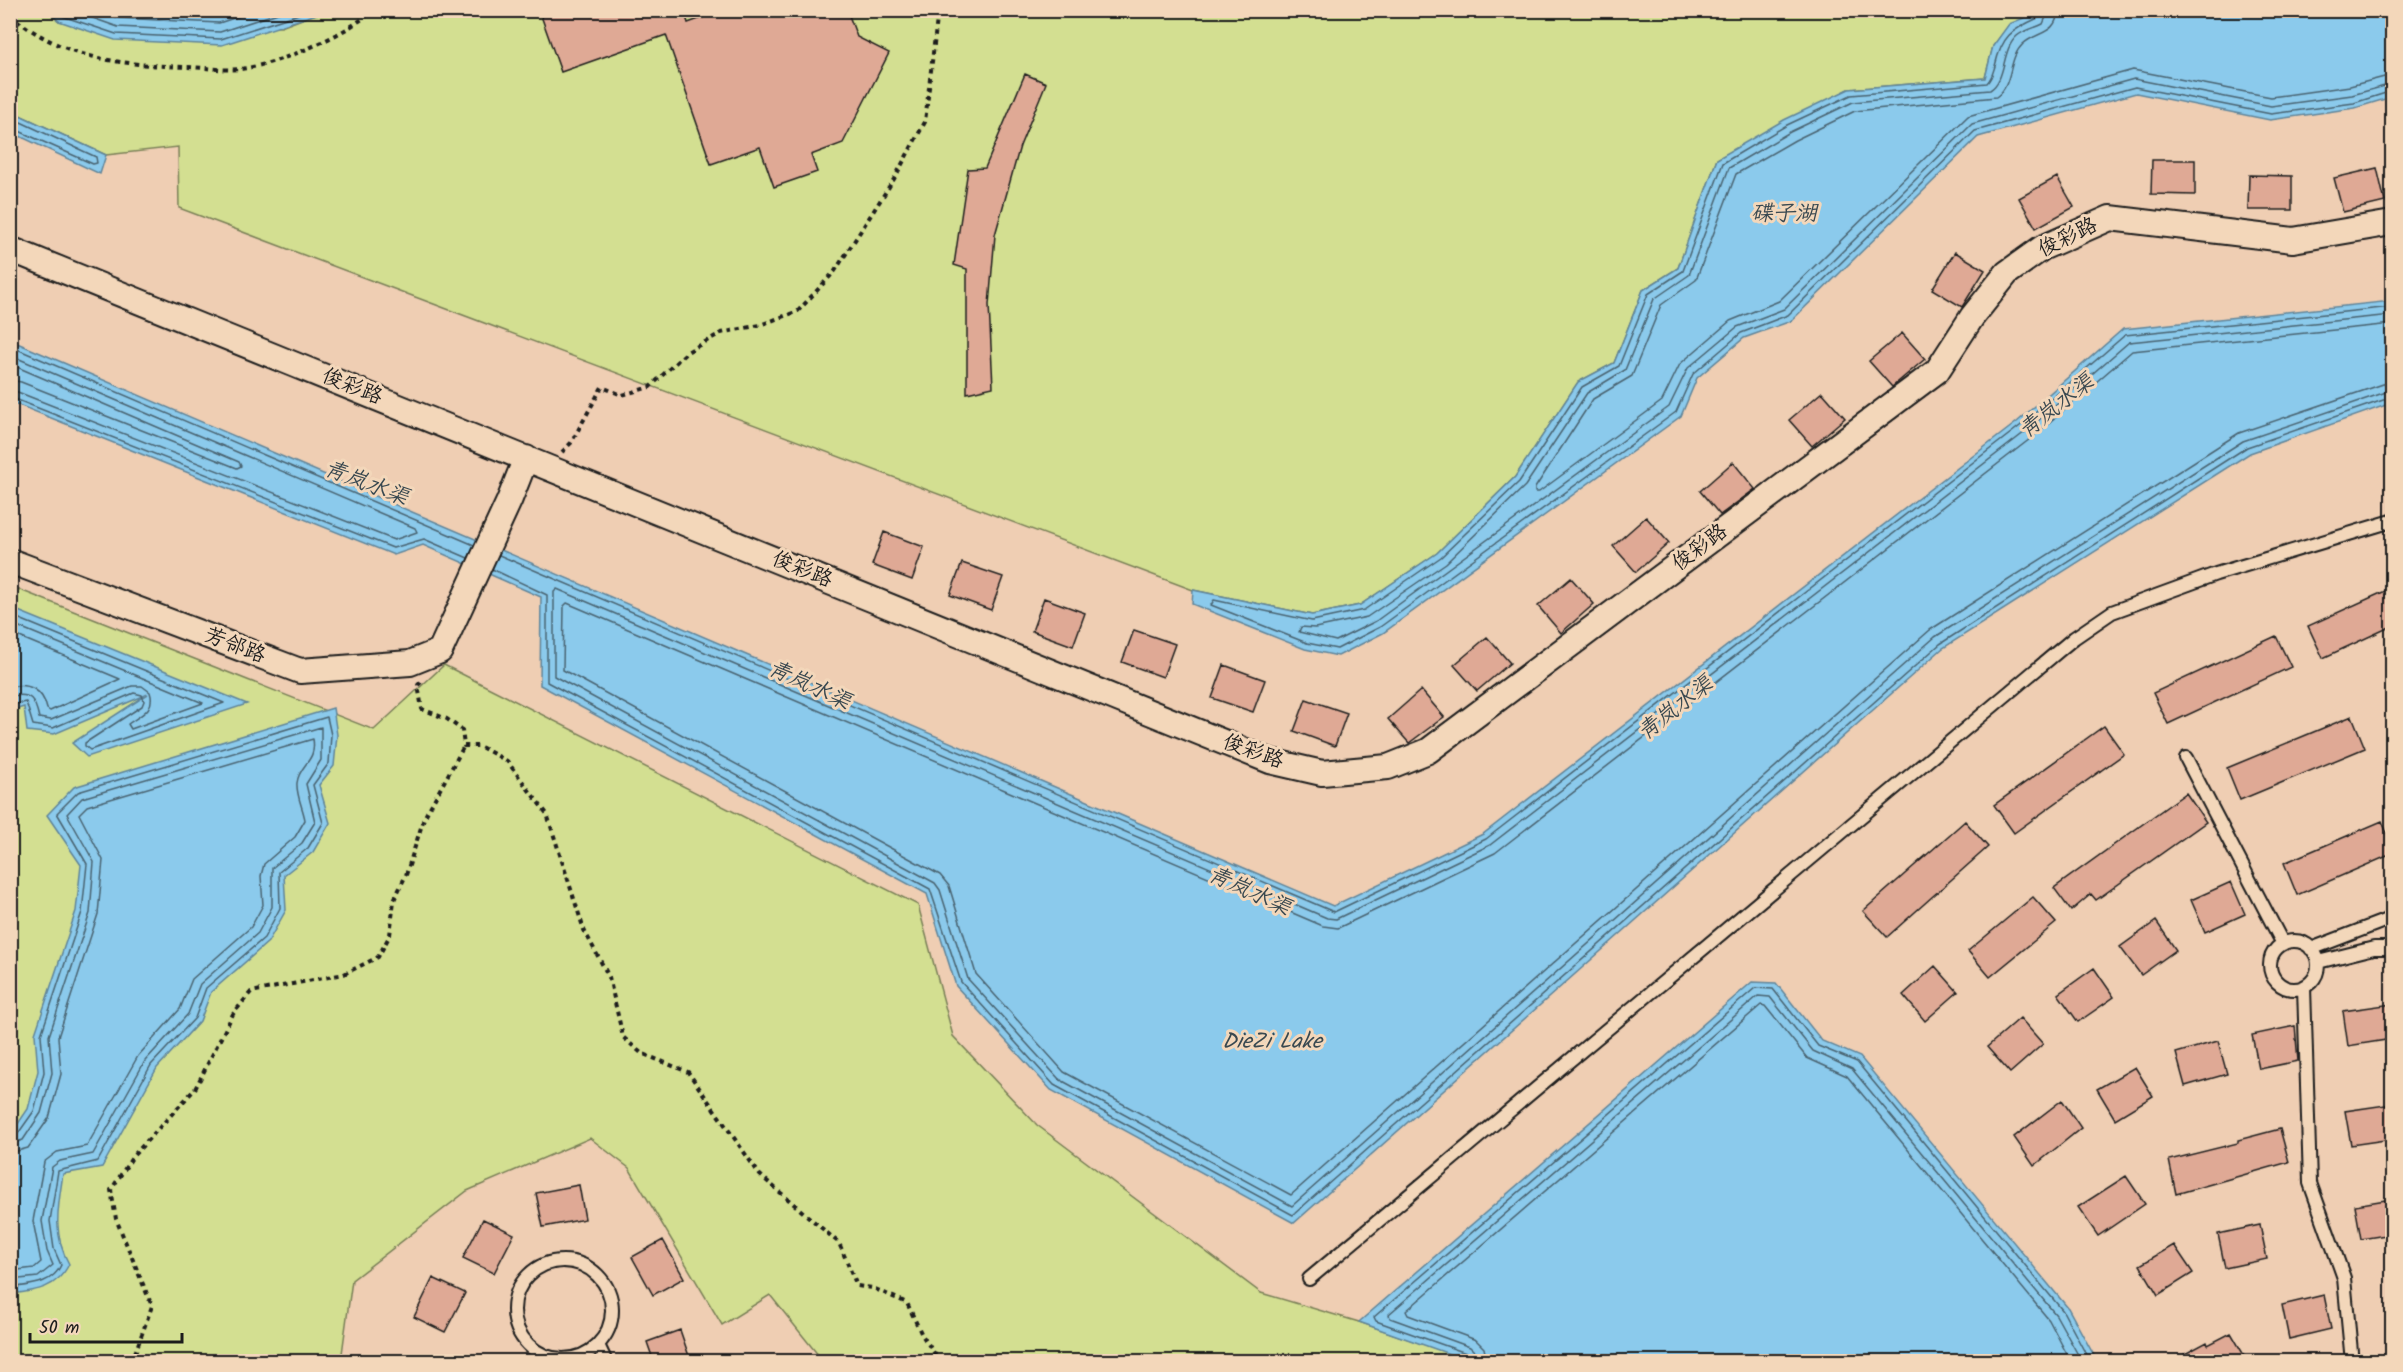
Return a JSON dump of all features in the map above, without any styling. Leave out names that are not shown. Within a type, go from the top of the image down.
[{"type":"street","name":"俊彩路","points":[[10,249],[1270,760],[1322,773],[1388,767],[1428,751],[1937,371],[1972,317],[2007,273],[2042,248],[2110,218],[2292,240],[2392,223]]},
{"type":"street","points":[[440,651],[509,501],[536,462]]},
{"type":"street","name":"芳邻路","points":[[10,561],[300,671],[410,663],[440,651]]},
{"type":"lane","points":[[1309,1279],[2074,638],[2112,612],[2216,574],[2392,521]]},
{"type":"lane","points":[[2186,758],[2283,944]]},
{"type":"lane","points":[[2311,949],[2392,918]]},
{"type":"lane","points":[[2298,942],[2311,949],[2318,962],[2315,977],[2304,987],[2289,989],[2281,985],[2271,973],[2272,956],[2283,944],[2298,942]]},
{"type":"lane","points":[[2318,962],[2374,948],[2392,948]]},
{"type":"lane","points":[[2304,987],[2310,1183],[2344,1278],[2352,1362]]},
{"type":"lane","points":[[554,1261],[576,1262],[591,1269],[602,1279],[610,1294],[612,1314],[608,1330],[598,1345],[581,1356],[564,1360],[537,1352],[524,1341],[516,1327],[513,1310],[520,1284],[537,1267],[554,1261]]},
{"type":"lane","points":[[598,1345],[606,1362]]},
{"type":"path","points":[[10,15],[35,34],[84,56],[139,65],[241,69],[311,49],[374,10]]},
{"type":"path","points":[[536,462],[571,443],[602,387],[622,394],[650,387],[687,352],[721,333],[760,325],[798,311],[835,271],[894,179],[924,122],[938,10]]},
{"type":"path","points":[[136,1362],[134,1356],[152,1306],[116,1219],[111,1190],[134,1156],[195,1089],[233,1014],[251,992],[344,974],[378,957],[390,935],[394,900],[406,875],[424,818],[464,746],[462,730],[447,719],[422,709],[418,685],[440,651]]},
{"type":"path","points":[[464,746],[479,746],[507,761],[547,814],[584,930],[609,977],[623,1037],[641,1053],[688,1072],[760,1175],[838,1243],[857,1286],[873,1288],[907,1303],[922,1335],[940,1362]]},
{"type":"green space","points":[[326,10],[2041,11],[2009,25],[1993,46],[1985,78],[1849,89],[1717,159],[1678,268],[1643,290],[1614,363],[1578,382],[1515,477],[1437,553],[1360,605],[1312,615],[1193,590],[179,208],[178,147],[106,155],[11,111],[11,11],[47,11],[59,21],[281,27]]},
{"type":"green space","points":[[10,586],[374,730],[444,665],[918,905],[953,1036],[1037,1125],[1261,1293],[1359,1322],[1472,1361],[823,1361],[770,1295],[722,1325],[629,1168],[590,1138],[467,1191],[352,1280],[341,1361],[11,1361]]},
{"type":"water","points":[[47,11],[326,11],[222,45],[115,40],[59,21]]},
{"type":"water","name":"碟子湖","points":[[2041,11],[2392,11],[2392,97],[2355,108],[2270,120],[2136,93],[1978,137],[1791,321],[1744,338],[1697,378],[1681,416],[1383,633],[1338,656],[1305,649],[1192,604],[1193,590],[1312,615],[1360,605],[1437,553],[1515,477],[1578,382],[1614,363],[1643,290],[1678,268],[1717,159],[1784,120],[1849,89],[1985,78],[1993,46],[2009,24]]},
{"type":"water","points":[[11,111],[106,155],[100,174],[11,132]]},
{"type":"water","name":"DieZi Lake","points":[[2392,301],[2392,403],[2250,453],[1943,648],[1294,1223],[1051,1090],[956,986],[927,894],[540,685],[541,597],[423,545],[394,555],[11,402],[10,340],[1333,906],[1483,834],[2017,422],[2123,329]]},
{"type":"water","points":[[11,608],[247,704],[87,757],[72,743],[148,694],[54,734],[27,731],[24,707],[11,711]]},
{"type":"water","points":[[333,708],[337,735],[334,766],[319,785],[330,823],[313,852],[284,875],[286,910],[268,942],[211,992],[200,1021],[157,1068],[102,1167],[63,1174],[59,1198],[58,1231],[69,1264],[64,1272],[52,1284],[28,1292],[11,1294],[11,1134],[28,1109],[38,1071],[35,1034],[76,911],[81,865],[47,815],[74,787]]},
{"type":"water","points":[[1752,982],[1776,983],[1822,1041],[1860,1057],[2068,1308],[2097,1361],[1472,1362],[1359,1322]]},
{"type":"building","points":[[539,10],[684,10],[688,23],[724,10],[847,10],[857,37],[889,53],[843,143],[811,155],[817,172],[774,187],[760,147],[711,164],[666,35],[561,72]]},
{"type":"building","points":[[1025,74],[1046,83],[1020,146],[995,235],[989,305],[993,387],[967,393],[967,269],[954,265],[968,169],[985,168]]},
{"type":"building","points":[[2152,160],[2195,160],[2195,195],[2151,194]]},
{"type":"building","points":[[2377,168],[2385,202],[2343,212],[2334,178]]},
{"type":"building","points":[[2249,175],[2292,176],[2292,210],[2248,210]]},
{"type":"building","points":[[2057,177],[2074,207],[2036,228],[2019,198]]},
{"type":"building","points":[[1955,252],[1985,270],[1962,307],[1932,289]]},
{"type":"building","points":[[1902,333],[1925,359],[1892,387],[1869,361]]},
{"type":"building","points":[[1822,392],[1845,418],[1812,446],[1789,420]]},
{"type":"building","points":[[1733,462],[1755,489],[1720,515],[1700,491]]},
{"type":"building","points":[[1646,517],[1669,543],[1636,572],[1613,546]]},
{"type":"building","points":[[884,532],[924,547],[912,580],[872,565]]},
{"type":"building","points":[[962,563],[1003,577],[991,610],[950,595]]},
{"type":"building","points":[[1571,578],[1594,604],[1561,633],[1538,606]]},
{"type":"building","points":[[2392,588],[2392,626],[2323,658],[2308,626]]},
{"type":"building","points":[[1044,598],[1085,613],[1073,646],[1032,631]]},
{"type":"building","points":[[1134,630],[1175,644],[1163,677],[1122,662]]},
{"type":"building","points":[[2276,636],[2291,667],[2168,724],[2153,693]]},
{"type":"building","points":[[1487,637],[1510,663],[1477,691],[1454,665]]},
{"type":"building","points":[[1224,665],[1265,680],[1253,712],[1212,698]]},
{"type":"building","points":[[1421,690],[1444,717],[1409,743],[1388,719]]},
{"type":"building","points":[[1306,699],[1347,713],[1335,746],[1294,731]]},
{"type":"building","points":[[2352,716],[2365,748],[2240,800],[2227,768]]},
{"type":"building","points":[[2104,726],[2124,754],[2014,833],[1994,805]]},
{"type":"building","points":[[2186,793],[2206,822],[2096,900],[2091,894],[2071,911],[2054,888]]},
{"type":"building","points":[[1965,821],[1988,847],[1887,937],[1863,911]]},
{"type":"building","points":[[2382,821],[2392,846],[2392,854],[2297,895],[2284,863]]},
{"type":"building","points":[[2231,882],[2245,914],[2205,932],[2191,900]]},
{"type":"building","points":[[2033,897],[2056,923],[1990,977],[1968,951]]},
{"type":"building","points":[[2156,921],[2176,950],[2141,975],[2120,947]]},
{"type":"building","points":[[1935,966],[1958,992],[1925,1021],[1903,995]]},
{"type":"building","points":[[2094,968],[2114,997],[2078,1022],[2058,994]]},
{"type":"building","points":[[2392,1004],[2392,1039],[2348,1046],[2343,1011]]},
{"type":"building","points":[[2020,1018],[2043,1044],[2010,1073],[1987,1047]]},
{"type":"building","points":[[2295,1026],[2298,1061],[2259,1069],[2252,1035]]},
{"type":"building","points":[[2218,1041],[2227,1074],[2185,1086],[2176,1053]]},
{"type":"building","points":[[2135,1067],[2153,1096],[2115,1119],[2097,1089]]},
{"type":"building","points":[[2062,1100],[2081,1128],[2034,1166],[2014,1137]]},
{"type":"building","points":[[2392,1104],[2392,1139],[2351,1145],[2345,1111]]},
{"type":"building","points":[[2280,1129],[2289,1162],[2176,1194],[2169,1160],[2238,1143],[2238,1140]]},
{"type":"building","points":[[2126,1176],[2145,1204],[2098,1236],[2078,1207]]},
{"type":"building","points":[[579,1185],[585,1219],[543,1227],[536,1193]]},
{"type":"building","points":[[2392,1199],[2392,1234],[2361,1239],[2355,1205]]},
{"type":"building","points":[[483,1219],[514,1234],[494,1273],[463,1258]]},
{"type":"building","points":[[2260,1225],[2267,1259],[2225,1268],[2218,1234]]},
{"type":"building","points":[[663,1240],[684,1278],[653,1295],[632,1257]]},
{"type":"building","points":[[2174,1245],[2193,1273],[2158,1295],[2140,1265]]},
{"type":"building","points":[[433,1278],[465,1293],[445,1332],[414,1317]]},
{"type":"building","points":[[2324,1295],[2331,1329],[2289,1339],[2282,1305]]},
{"type":"building","points":[[680,1330],[691,1362],[654,1362],[647,1342]]},
{"type":"building","points":[[2231,1333],[2248,1362],[2170,1362],[2207,1342],[2208,1345]]},
{"type":"water label","name":"青岚水渠","points":[[2057,407]]},
{"type":"water label","name":"青岚水渠","points":[[366,484]]},
{"type":"water label","name":"青岚水渠","points":[[809,686]]},
{"type":"water label","name":"青岚水渠","points":[[1676,709]]},
{"type":"water label","name":"青岚水渠","points":[[1249,892]]}]
